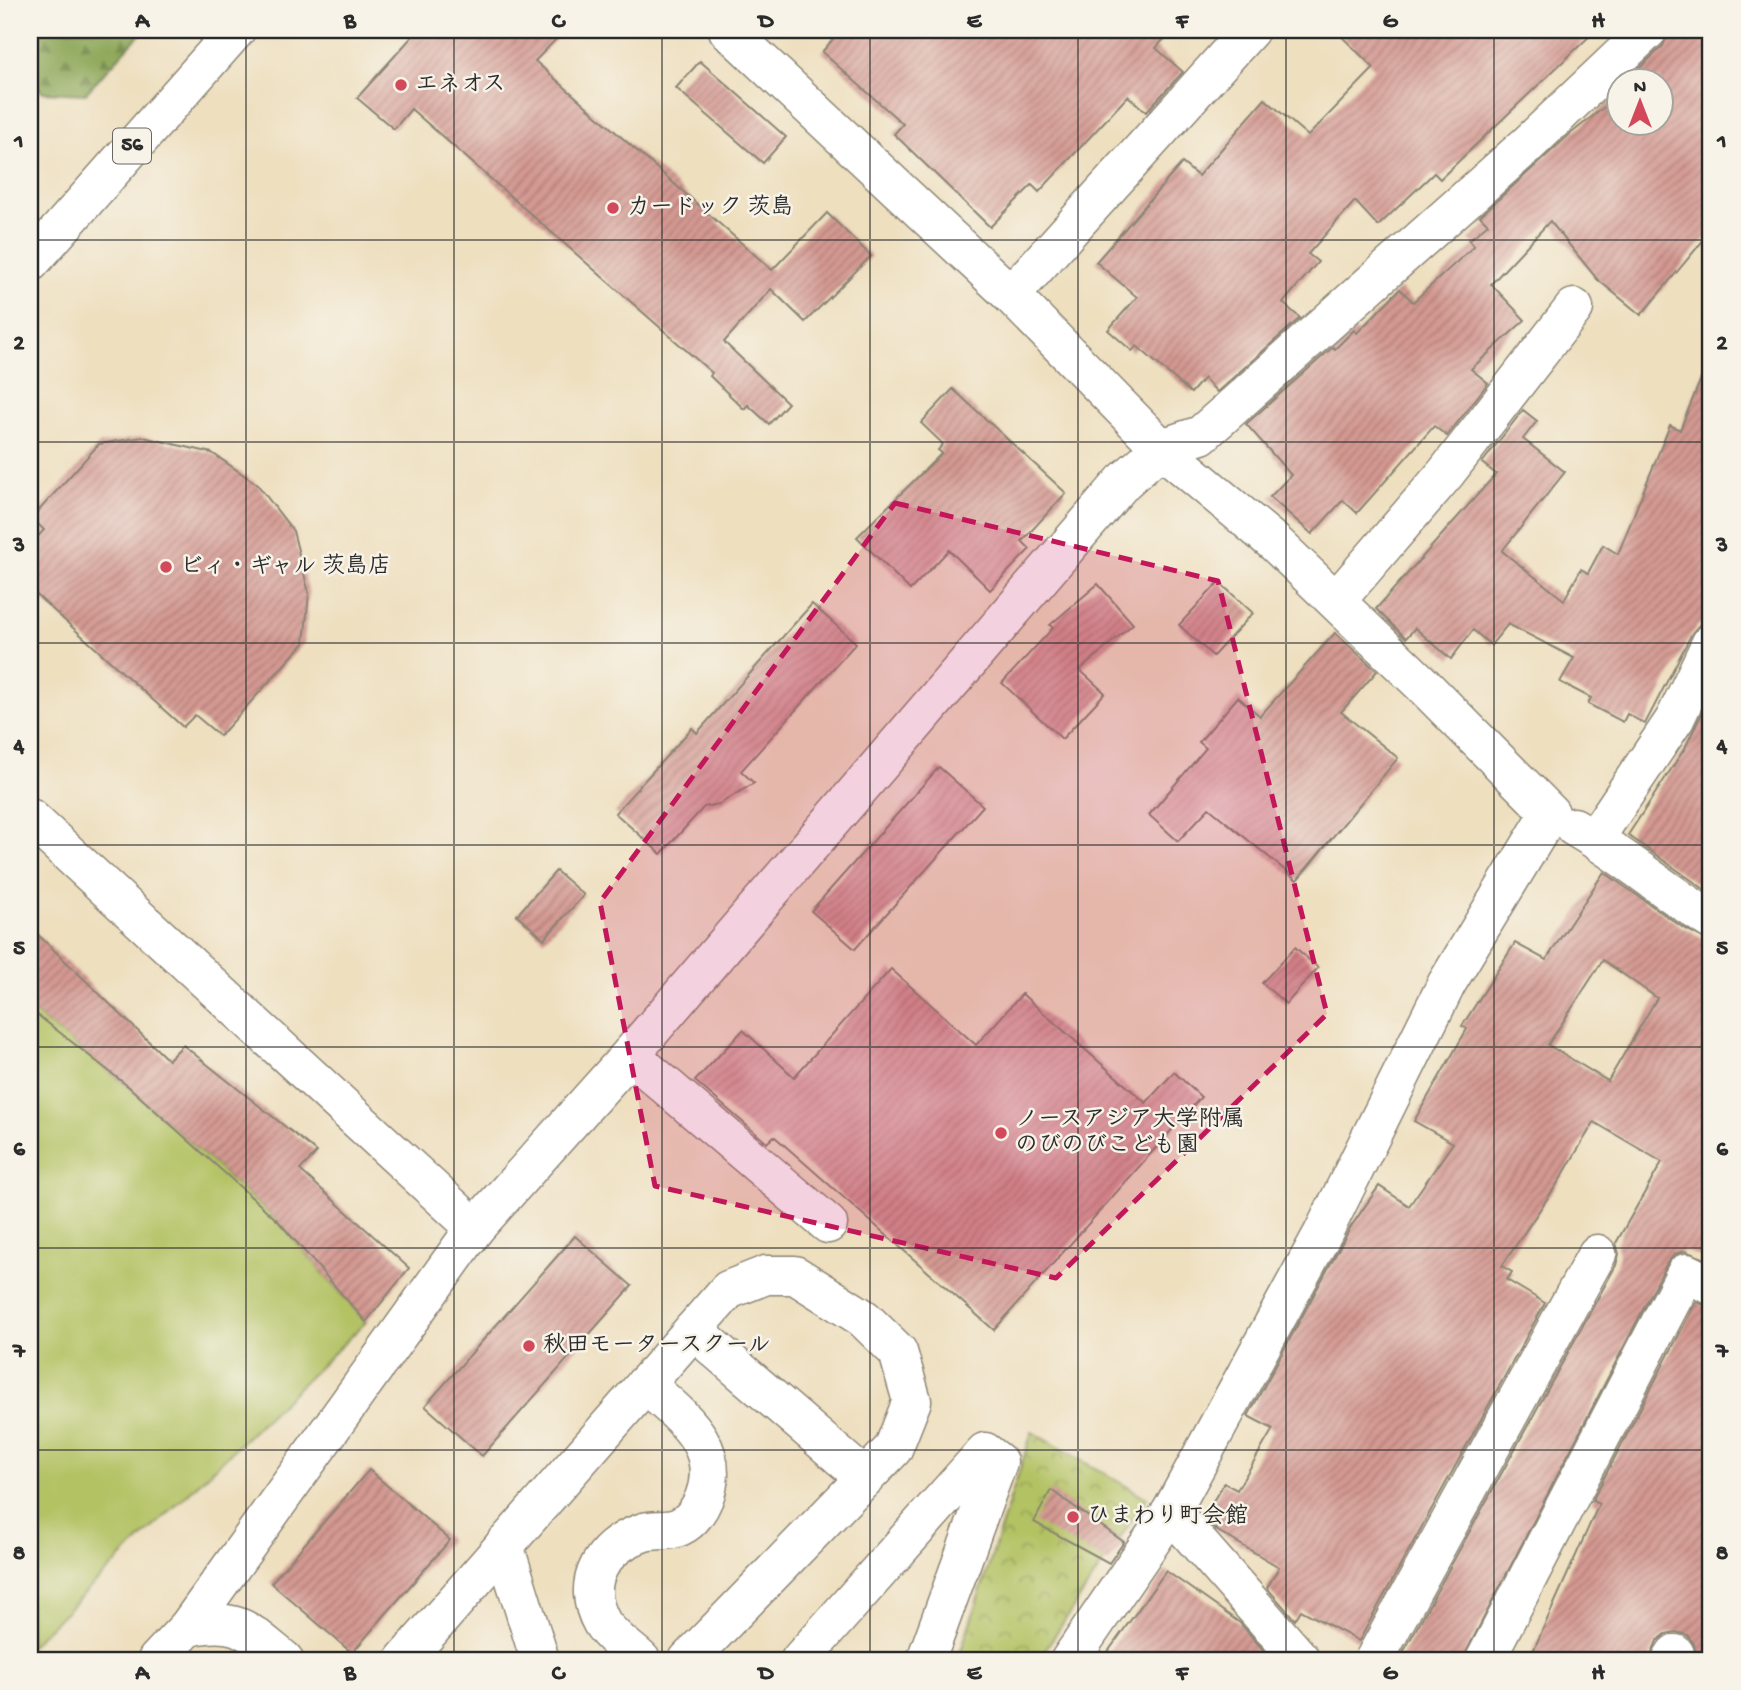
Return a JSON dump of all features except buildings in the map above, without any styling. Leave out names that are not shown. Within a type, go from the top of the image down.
[{"type":"street","name":"56","points":[[30,263],[236,30]]},
{"type":"street","points":[[1011,295],[1250,30]]},
{"type":"street","points":[[157,1660],[188,1627],[475,1228],[630,1055],[1123,482],[1161,448],[1201,435],[1527,145],[1648,30]]},
{"type":"street","points":[[746,35],[1011,295],[1161,448],[1276,544],[1550,813],[1595,838],[1668,894],[1711,920]]},
{"type":"street","points":[[1336,601],[1446,473],[1574,307]]},
{"type":"street","points":[[1595,838],[1675,719],[1711,643]]},
{"type":"street","points":[[1070,1660],[1171,1512],[1322,1233],[1447,983],[1550,813]]},
{"type":"street","points":[[30,818],[475,1228]]},
{"type":"street","points":[[630,1055],[828,1224]]},
{"type":"street","points":[[1374,1660],[1597,1254]]},
{"type":"street","points":[[1485,1660],[1686,1273],[1711,1285]]},
{"type":"street","points":[[404,1660],[728,1290],[766,1275],[795,1275],[863,1318],[898,1352],[912,1401],[893,1449],[688,1660]]},
{"type":"street","points":[[693,1330],[865,1478]]},
{"type":"street","points":[[641,1660],[603,1625],[592,1599],[595,1572],[615,1546],[645,1532],[682,1526],[700,1509],[709,1483],[709,1458],[696,1430],[645,1384]]},
{"type":"street","points":[[818,1654],[985,1452],[998,1462],[926,1660]]},
{"type":"street","points":[[1171,1512],[1301,1660]]},
{"type":"street","points":[[504,1545],[540,1660]]},
{"type":"street","points":[[188,1627],[210,1622],[242,1626],[284,1660]]},
{"type":"highlighted area","points":[[895,503],[1218,581],[1327,1014],[1056,1278],[655,1186],[600,902]]},
{"type":"green space","points":[[30,30],[144,30],[85,94],[43,92],[30,80]]},
{"type":"green space","points":[[30,1009],[129,1087],[278,1221],[366,1322],[30,1646]]},
{"type":"green space","points":[[1032,1432],[1147,1498],[1038,1660],[958,1660]]},
{"type":"place","name":"エネオス","points":[[401,85]]},
{"type":"place","name":"カードック 茨島","points":[[613,208]]},
{"type":"place","name":"ビィ・ギャル 茨島店","points":[[166,567]]},
{"type":"place","name":"ノースアジア大学附属 のびのびこども園","points":[[1001,1133]]},
{"type":"place","name":"秋田モータースクール","points":[[529,1346]]},
{"type":"place","name":"ひまわり町会館","points":[[1073,1517]]}]
